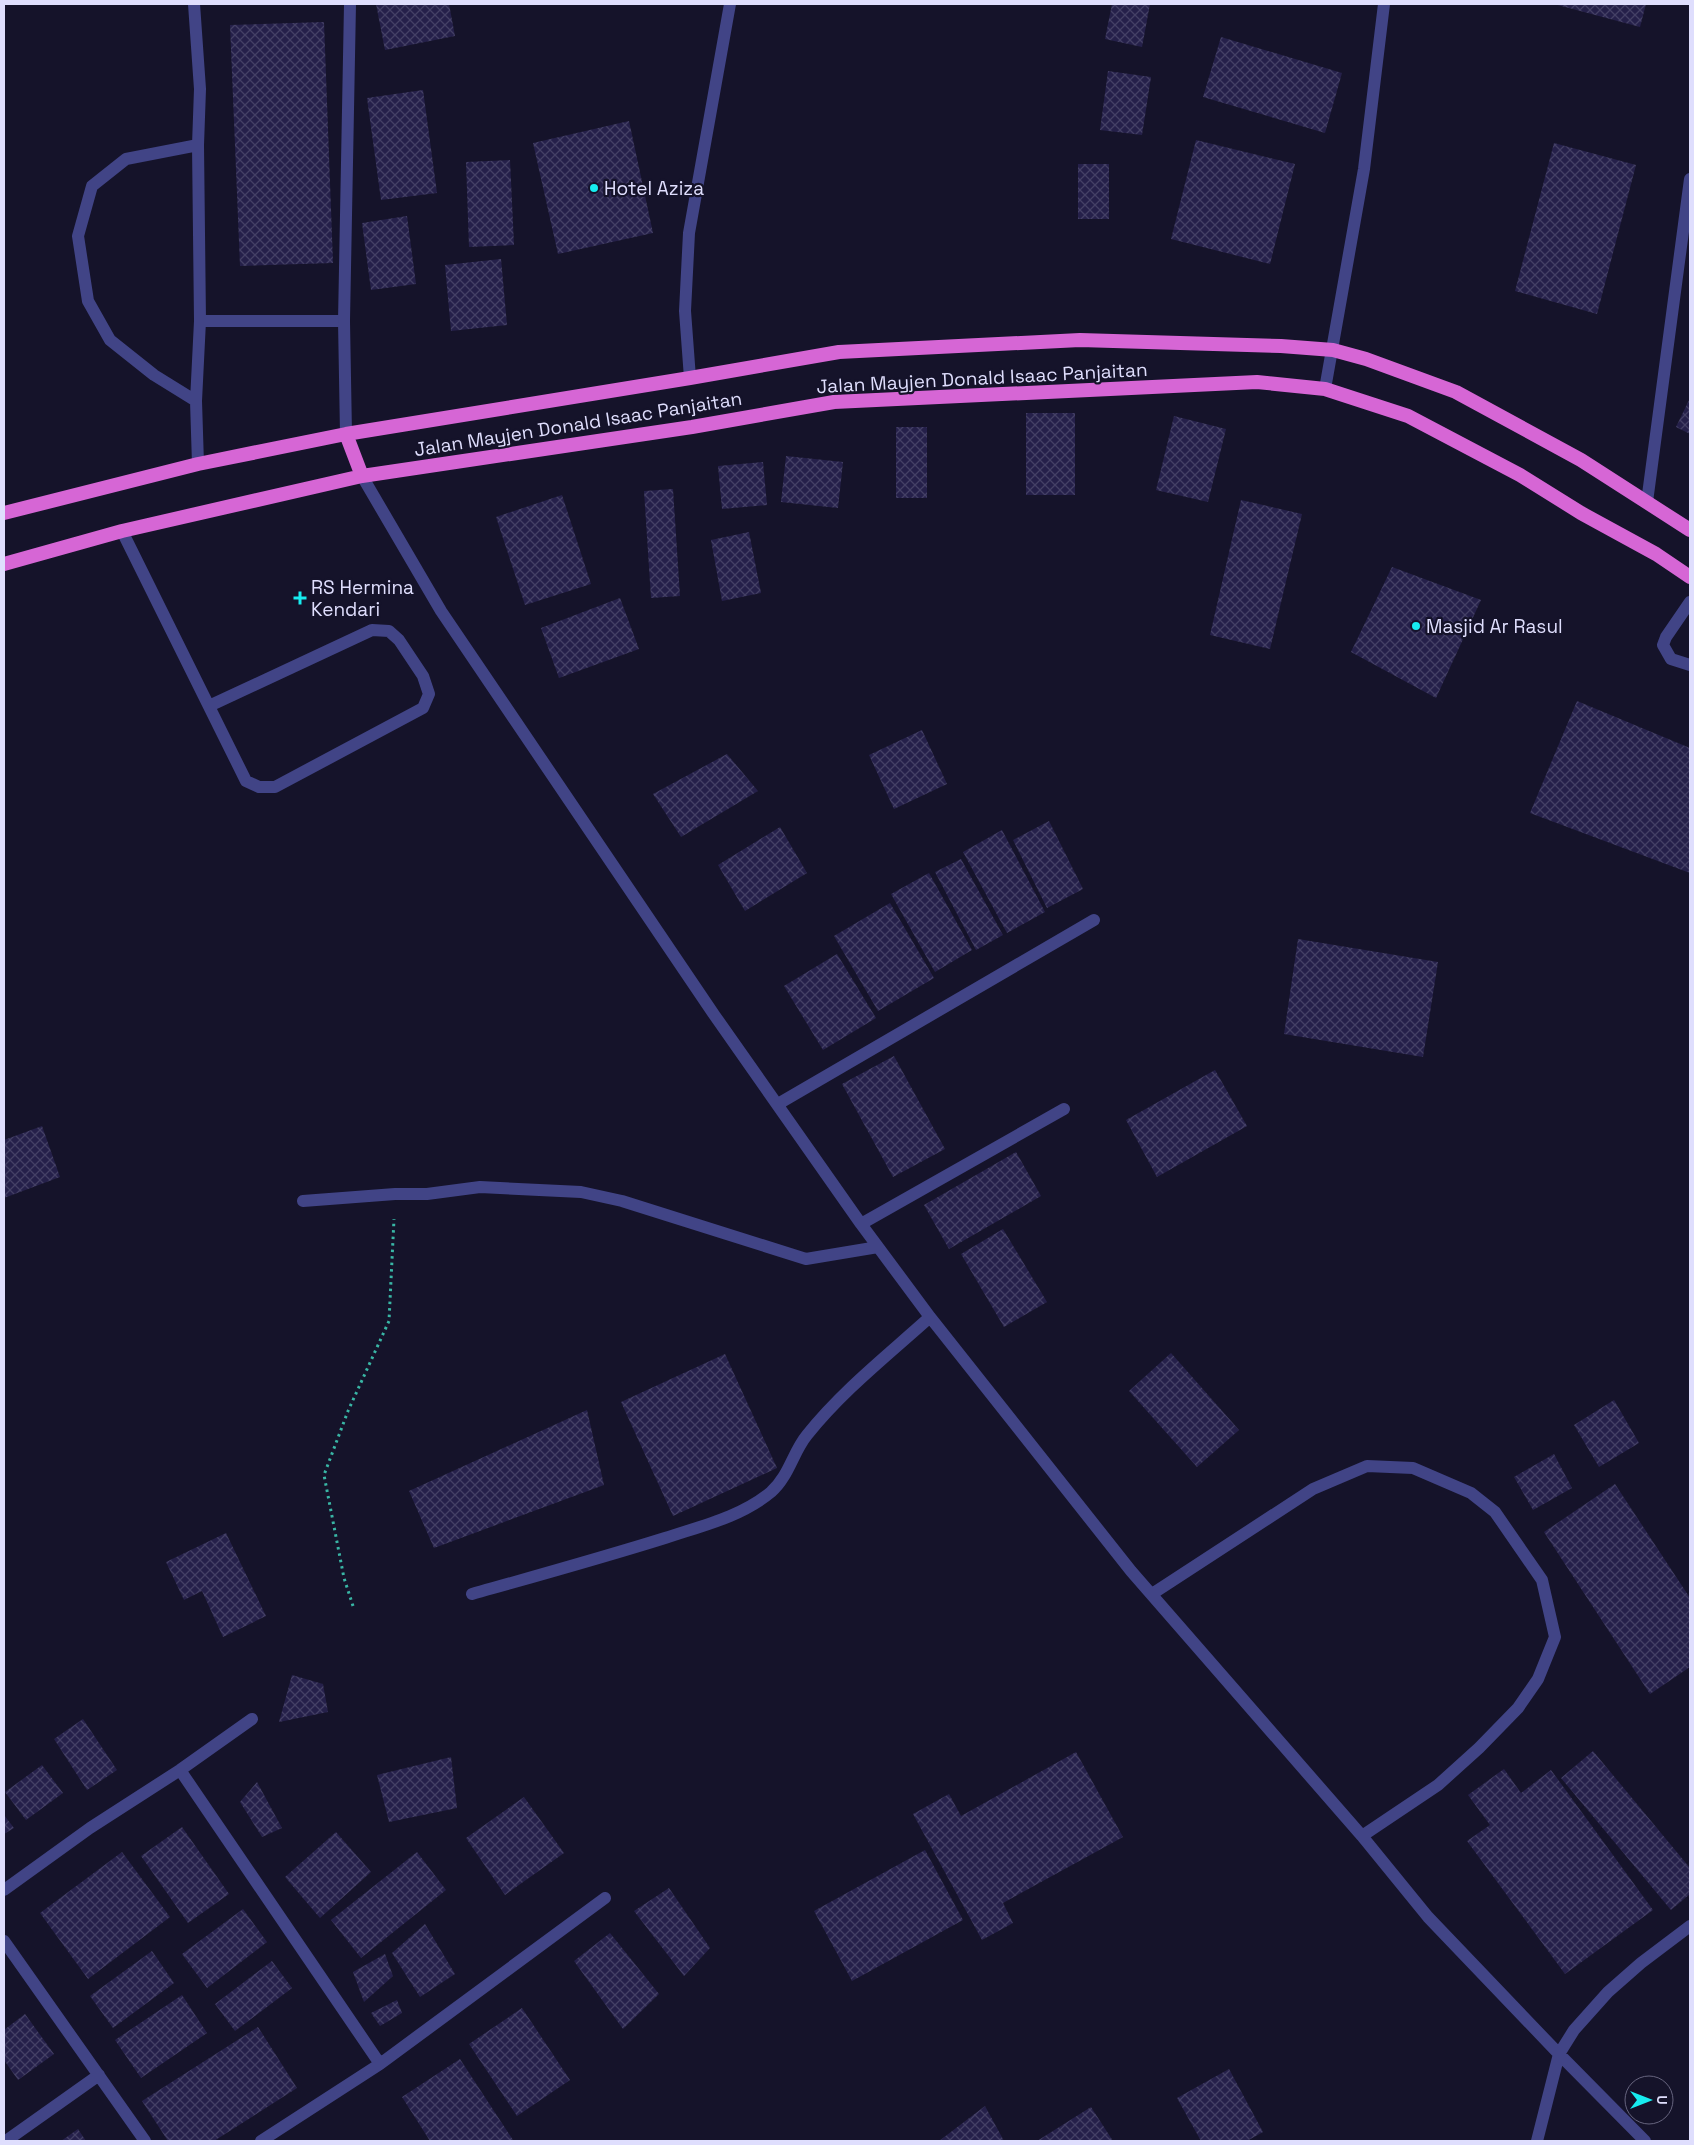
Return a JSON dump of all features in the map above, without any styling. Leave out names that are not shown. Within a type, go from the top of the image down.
[{"type":"highway","name":"Jalan Mayjen Donald Isaac Panjaitan","points":[[4,513],[198,464],[346,434],[838,352],[1070,340],[1271,346],[1333,350],[1366,359],[1456,392],[1581,460],[1690,530]]},
{"type":"highway","name":"Jalan Mayjen Donald Isaac Panjaitan","points":[[4,564],[122,531],[362,476],[692,427],[834,402],[1257,382],[1325,389],[1408,416],[1520,475],[1581,514],[1656,554],[1690,577]]},
{"type":"highway","points":[[346,434],[362,476]]},
{"type":"street","points":[[194,4],[200,89],[198,145],[200,321],[196,401],[198,464]]},
{"type":"street","points":[[346,434],[344,321],[350,4]]},
{"type":"street","points":[[690,378],[685,311],[689,233],[730,4]]},
{"type":"street","points":[[1325,389],[1364,169],[1384,4]]},
{"type":"street","points":[[196,401],[154,375],[110,340],[88,301],[78,236],[92,186],[126,159],[198,145]]},
{"type":"street","points":[[1647,502],[1690,179]]},
{"type":"street","points":[[200,321],[344,321]]},
{"type":"street","points":[[362,476],[441,611],[716,1016],[861,1224],[930,1317],[1131,1571],[1362,1836],[1428,1917],[1645,2141]]},
{"type":"street","points":[[122,531],[246,781],[259,787],[276,787],[423,708],[429,694],[423,676],[398,640],[389,631],[372,630],[209,706]]},
{"type":"street","points":[[1690,602],[1663,644],[1671,660],[1690,665]]},
{"type":"street","points":[[778,1104],[1094,920]]},
{"type":"street","points":[[861,1224],[1064,1109]]},
{"type":"street","points":[[304,1201],[395,1194],[426,1194],[480,1187],[581,1192],[622,1201],[806,1259],[878,1247]]},
{"type":"street","points":[[472,1594],[617,1553],[711,1523],[752,1506],[773,1490],[790,1469],[806,1436],[844,1393],[930,1317]]},
{"type":"street","points":[[1152,1594],[1313,1489],[1367,1466],[1413,1468],[1471,1493],[1495,1512],[1542,1580],[1555,1638],[1538,1679],[1518,1708],[1479,1748],[1438,1785],[1362,1836]]},
{"type":"street","points":[[4,1890],[90,1828],[180,1770],[252,1719]]},
{"type":"street","points":[[180,1770],[380,2064]]},
{"type":"street","points":[[261,2141],[380,2064],[605,1898]]},
{"type":"street","points":[[1537,2141],[1559,2054],[1574,2030],[1608,1992],[1641,1963],[1690,1926]]},
{"type":"street","points":[[4,1941],[146,2141]]},
{"type":"street","points":[[6,2141],[99,2075]]},
{"type":"path","points":[[353,1606],[344,1578],[324,1474],[348,1411],[389,1321],[395,1194]]},
{"type":"building","points":[[376,4],[449,4],[455,36],[385,50]]},
{"type":"building","points":[[1112,4],[1150,4],[1142,47],[1105,39]]},
{"type":"building","points":[[1554,4],[1646,4],[1640,27]]},
{"type":"building","points":[[324,22],[333,263],[240,266],[230,25]]},
{"type":"building","points":[[1221,37],[1342,73],[1325,133],[1203,97]]},
{"type":"building","points":[[1108,71],[1151,77],[1142,135],[1100,130]]},
{"type":"building","points":[[423,90],[437,193],[381,200],[367,98]]},
{"type":"building","name":"Hotel Aziza","points":[[629,121],[653,233],[558,254],[533,143]]},
{"type":"building","points":[[1196,140],[1295,164],[1270,264],[1171,239]]},
{"type":"building","points":[[1554,143],[1636,165],[1597,314],[1515,291]]},
{"type":"building","points":[[510,160],[514,245],[469,247],[466,162]]},
{"type":"building","points":[[1078,164],[1109,164],[1109,219],[1078,219]]},
{"type":"building","points":[[407,216],[416,284],[371,290],[362,223]]},
{"type":"building","points":[[501,259],[507,325],[451,331],[445,265]]},
{"type":"building","points":[[1690,398],[1690,434],[1676,427]]},
{"type":"building","points":[[1026,413],[1075,413],[1075,495],[1026,495]]},
{"type":"building","points":[[1174,416],[1226,429],[1208,502],[1156,490]]},
{"type":"building","points":[[896,427],[927,427],[927,498],[896,498]]},
{"type":"building","points":[[786,456],[843,462],[838,508],[781,502]]},
{"type":"building","points":[[763,462],[767,505],[722,509],[718,466]]},
{"type":"building","points":[[673,489],[680,596],[651,598],[644,491]]},
{"type":"building","points":[[562,495],[591,584],[525,605],[496,517]]},
{"type":"building","points":[[1241,500],[1302,514],[1270,649],[1210,635]]},
{"type":"building","points":[[749,532],[761,593],[722,601],[711,540]]},
{"type":"building","name":"Masjid Ar Rasul","points":[[1392,567],[1481,600],[1436,698],[1351,652]]},
{"type":"building","points":[[620,598],[639,649],[559,678],[541,628]]},
{"type":"building","points":[[1577,701],[1690,748],[1690,873],[1530,813]]},
{"type":"building","points":[[922,730],[947,784],[894,809],[869,755]]},
{"type":"building","points":[[727,754],[758,791],[681,837],[653,794]]},
{"type":"building","points":[[1049,821],[1083,889],[1047,908],[1013,840]]},
{"type":"building","points":[[780,827],[807,873],[745,911],[718,865]]},
{"type":"building","points":[[1002,830],[1045,912],[1007,933],[963,852]]},
{"type":"building","points":[[961,859],[1003,935],[976,950],[935,872]]},
{"type":"building","points":[[929,873],[972,950],[935,972],[891,894]]},
{"type":"building","points":[[890,903],[934,978],[878,1011],[834,936]]},
{"type":"building","points":[[1298,939],[1438,962],[1423,1057],[1284,1034]]},
{"type":"building","points":[[837,954],[876,1018],[823,1050],[784,986]]},
{"type":"building","points":[[894,1056],[945,1149],[893,1177],[842,1084]]},
{"type":"building","points":[[1215,1070],[1247,1126],[1157,1177],[1126,1120]]},
{"type":"building","points":[[42,1126],[60,1177],[4,1198],[4,1140]]},
{"type":"building","points":[[1016,1152],[1041,1196],[949,1249],[924,1205]]},
{"type":"building","points":[[1003,1229],[1047,1302],[1004,1327],[961,1254]]},
{"type":"building","points":[[1171,1353],[1239,1430],[1197,1467],[1129,1391]]},
{"type":"building","points":[[725,1354],[777,1468],[673,1516],[621,1402]]},
{"type":"building","points":[[1614,1400],[1639,1443],[1599,1467],[1574,1425]]},
{"type":"building","points":[[587,1410],[604,1485],[434,1548],[409,1491]]},
{"type":"building","points":[[1554,1454],[1572,1488],[1533,1510],[1514,1477]]},
{"type":"building","points":[[1615,1484],[1690,1598],[1690,1667],[1650,1694],[1544,1532]]},
{"type":"building","points":[[226,1533],[266,1616],[223,1637],[202,1591],[184,1600],[166,1562]]},
{"type":"building","points":[[292,1675],[323,1684],[328,1712],[279,1722]]},
{"type":"building","points":[[83,1719],[117,1770],[87,1790],[54,1739]]},
{"type":"building","points":[[1593,1751],[1690,1868],[1690,1894],[1671,1910],[1561,1778]]},
{"type":"building","points":[[1076,1752],[1123,1837],[1003,1903],[1013,1923],[982,1940],[913,1814],[949,1794],[961,1816]]},
{"type":"building","points":[[451,1757],[457,1808],[389,1822],[377,1775]]},
{"type":"building","points":[[42,1765],[63,1793],[26,1820],[5,1792]]},
{"type":"building","points":[[1504,1769],[1521,1793],[1551,1770],[1653,1910],[1565,1974],[1467,1841],[1490,1825],[1468,1795]]},
{"type":"building","points":[[257,1782],[282,1828],[262,1837],[240,1802]]},
{"type":"building","points":[[524,1797],[564,1853],[505,1895],[466,1838]]},
{"type":"building","points":[[4,1815],[14,1828],[4,1834]]},
{"type":"building","points":[[182,1827],[229,1894],[188,1923],[141,1856]]},
{"type":"building","points":[[336,1832],[371,1872],[320,1918],[285,1877]]},
{"type":"building","points":[[925,1850],[963,1920],[852,1981],[814,1911]]},
{"type":"building","points":[[122,1852],[170,1917],[88,1979],[40,1913]]},
{"type":"building","points":[[417,1852],[446,1890],[361,1958],[331,1920]]},
{"type":"building","points":[[669,1888],[710,1948],[684,1976],[634,1911]]},
{"type":"building","points":[[243,1909],[267,1942],[207,1988],[182,1954]]},
{"type":"building","points":[[425,1924],[455,1974],[420,1997],[392,1953]]},
{"type":"building","points":[[610,1933],[659,1994],[623,2029],[574,1961]]},
{"type":"building","points":[[152,1951],[174,1983],[113,2028],[90,1996]]},
{"type":"building","points":[[385,1954],[393,1976],[364,2002],[353,1972]]},
{"type":"building","points":[[272,1961],[292,1988],[235,2031],[215,2004]]},
{"type":"building","points":[[182,1995],[207,2033],[141,2078],[115,2040]]},
{"type":"building","points":[[397,2000],[402,2013],[380,2026],[371,2013]]},
{"type":"building","points":[[522,2008],[570,2080],[517,2116],[469,2044]]},
{"type":"building","points":[[25,2014],[54,2054],[18,2080],[4,2060],[4,2030]]},
{"type":"building","points":[[258,2027],[297,2088],[214,2141],[168,2141],[142,2101]]},
{"type":"building","points":[[460,2059],[512,2141],[430,2141],[402,2097]]},
{"type":"building","points":[[1229,2069],[1263,2132],[1247,2141],[1201,2141],[1177,2098]]},
{"type":"building","points":[[985,2106],[1004,2141],[939,2141]]},
{"type":"building","points":[[1091,2107],[1113,2141],[1037,2141]]},
{"type":"building","points":[[78,2129],[86,2141],[61,2141]]},
{"type":"place","name":"Hotel Aziza","points":[[594,188]]},
{"type":"place","name":"RS Hermina Kendari","points":[[300,598]]},
{"type":"place","name":"Masjid Ar Rasul","points":[[1416,626]]}]
